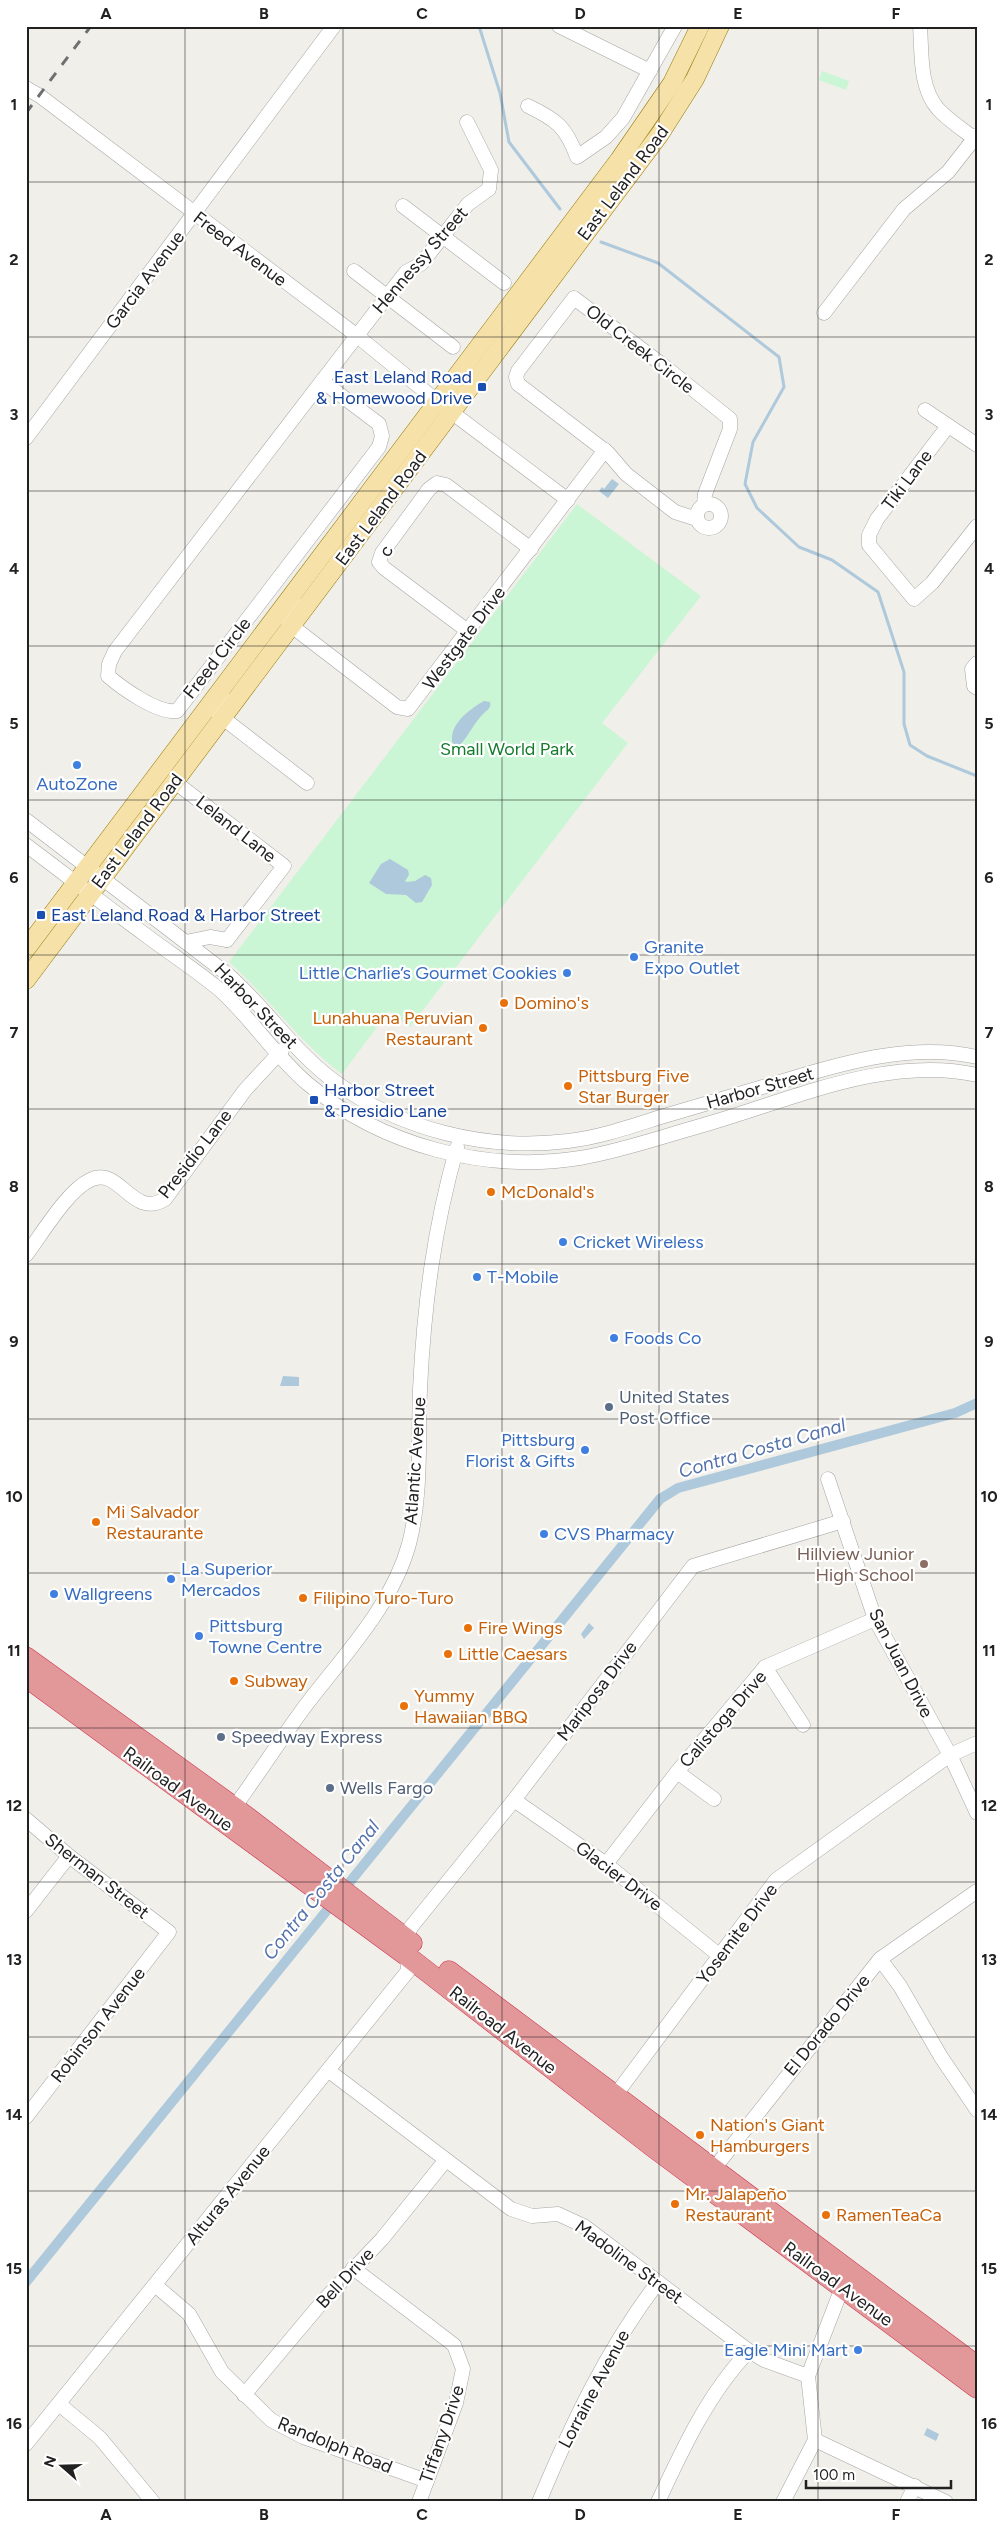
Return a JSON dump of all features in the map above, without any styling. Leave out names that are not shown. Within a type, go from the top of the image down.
[{"type":"highway","name":"Railroad Avenue","points":[[26,1657],[229,1815],[407,1947],[708,2177],[846,2278],[977,2366]]},
{"type":"highway","name":"Railroad Avenue","points":[[26,1678],[229,1815]]},
{"type":"highway","name":"Railroad Avenue","points":[[846,2278],[977,2388]]},
{"type":"main road","name":"East Leland Road","points":[[26,950],[619,160],[672,83],[700,26]]},
{"type":"main road","name":"East Leland Road","points":[[26,980],[670,121],[699,72],[720,26]]},
{"type":"street","name":"Garcia Avenue","points":[[26,438],[334,26]]},
{"type":"street","points":[[559,26],[650,71]]},
{"type":"street","points":[[528,106],[559,123],[569,136],[577,157],[606,137],[623,118],[675,26]]},
{"type":"street","points":[[824,313],[904,209],[948,172],[976,137],[945,116],[928,93],[924,78],[920,26]]},
{"type":"street","name":"Freed Avenue","points":[[26,88],[40,96],[194,215],[356,335],[438,402],[568,500]]},
{"type":"street","name":"Hennessy Street","points":[[356,335],[406,272],[421,264],[468,204],[489,189],[492,170],[467,122]]},
{"type":"street","points":[[403,206],[504,283]]},
{"type":"street","points":[[354,272],[453,347]]},
{"type":"street","name":"Old Creek Circle","points":[[697,519],[675,512],[626,474],[605,450],[520,386],[516,380],[518,371],[574,298],[730,419],[730,430],[704,494],[704,505]]},
{"type":"street","name":"Freed Circle","points":[[322,381],[380,424],[382,436],[379,447],[189,697],[176,711],[168,712],[117,684],[108,676],[109,664],[115,651],[356,335]]},
{"type":"street","points":[[926,410],[977,445]]},
{"type":"street","name":"Tiki Lane","points":[[948,426],[877,519],[869,535],[869,545],[914,599],[932,583],[977,526]]},
{"type":"street","name":"Westgate Drive","points":[[291,627],[397,707],[406,710],[417,700],[605,450]]},
{"type":"street","name":"c","points":[[469,632],[384,568],[379,562],[382,552],[429,489],[437,483],[446,485],[531,549]]},
{"type":"street","points":[[712,504],[719,509],[721,516],[719,524],[712,528],[704,528],[697,519],[698,510],[704,505],[712,504]]},
{"type":"street","points":[[291,627],[285,618],[296,601],[295,593]]},
{"type":"street","points":[[977,663],[972,669],[974,686],[977,688]]},
{"type":"street","points":[[221,690],[223,702],[217,711],[223,718],[307,783]]},
{"type":"street","name":"Leland Lane","points":[[175,782],[284,866],[227,940]]},
{"type":"street","name":"Harbor Street","points":[[26,820],[204,955],[244,988],[291,1042],[322,1072],[362,1099],[411,1122],[460,1137],[504,1143],[568,1141],[607,1133],[801,1076],[886,1056],[928,1052],[977,1058]]},
{"type":"street","name":"Harbor Street","points":[[26,845],[220,991],[277,1055],[320,1093],[363,1122],[419,1144],[455,1154],[497,1161],[568,1160],[612,1151],[860,1078],[910,1069],[963,1071],[977,1075]]},
{"type":"street","points":[[186,942],[210,937],[227,940]]},
{"type":"street","points":[[204,955],[215,942],[227,940]]},
{"type":"street","name":"Presidio Lane","points":[[26,1255],[73,1194],[91,1179],[100,1177],[109,1179],[144,1204],[156,1204],[165,1199],[245,1090],[291,1042]]},
{"type":"street","points":[[607,1133],[612,1151]]},
{"type":"street","name":"Atlantic Avenue","points":[[229,1815],[305,1707],[378,1612],[392,1587],[406,1552],[416,1505],[428,1280],[436,1231],[460,1137]]},
{"type":"street","name":"San Juan Drive","points":[[828,1479],[875,1619],[950,1755],[977,1813]]},
{"type":"street","name":"Mariposa Drive","points":[[407,1947],[411,1926],[514,1800],[693,1566],[843,1521]]},
{"type":"street","name":"Calistoga Drive","points":[[606,1864],[677,1772],[765,1667],[875,1619]]},
{"type":"street","points":[[765,1667],[803,1725]]},
{"type":"street","name":"Yosemite Drive","points":[[609,2103],[776,1880],[950,1755],[977,1743]]},
{"type":"street","points":[[677,1772],[714,1799]]},
{"type":"street","name":"Glacier Drive","points":[[514,1800],[606,1864],[720,1956]]},
{"type":"street","name":"Sherman Street","points":[[26,1819],[69,1856],[169,1932]]},
{"type":"street","points":[[26,1911],[69,1856]]},
{"type":"street","name":"El Dorado Drive","points":[[708,2177],[880,1959],[977,1891]]},
{"type":"street","name":"Robinson Avenue","points":[[26,2117],[169,1932]]},
{"type":"street","name":"Alturas Avenue","points":[[26,2444],[408,1972],[407,1947]]},
{"type":"street","points":[[880,1959],[900,1986],[941,2057],[977,2110]]},
{"type":"street","name":"Madoline Street","points":[[328,2071],[511,2209],[532,2216],[558,2214],[584,2226],[748,2351],[764,2360],[808,2376]]},
{"type":"street","name":"Bell Drive","points":[[244,2395],[353,2268],[382,2239],[445,2161]]},
{"type":"street","name":"Tiffany Drive","points":[[353,2268],[454,2345],[463,2370],[456,2403],[419,2502]]},
{"type":"street","points":[[783,2502],[815,2440],[808,2376],[846,2278]]},
{"type":"street","name":"Lorraine Avenue","points":[[539,2502],[564,2441],[598,2373],[643,2301],[658,2282]]},
{"type":"street","name":"Randolph Road","points":[[155,2285],[189,2314],[222,2372],[271,2420],[303,2437],[427,2481]]},
{"type":"street","points":[[658,2502],[701,2419],[732,2369],[748,2351]]},
{"type":"street","points":[[59,2404],[100,2438],[153,2502]]},
{"type":"street","points":[[815,2440],[946,2502]]},
{"type":"street","points":[[907,2502],[915,2486]]},
{"type":"green space","points":[[822,71],[849,81],[846,90],[819,80]]},
{"type":"green space","name":"Small World Park","points":[[577,504],[701,596],[602,723],[628,743],[410,1027],[389,1011],[342,1074],[312,1048],[229,962]]},
{"type":"water","points":[[612,479],[619,484],[608,498],[599,491],[602,487],[604,489]]},
{"type":"water","points":[[484,701],[490,702],[489,708],[459,746],[453,745],[453,731],[456,724],[472,708]]},
{"type":"water","points":[[390,859],[408,870],[409,875],[405,881],[407,882],[415,881],[425,875],[431,878],[432,885],[422,902],[416,903],[406,895],[386,894],[369,883],[381,864]]},
{"type":"water","points":[[283,1376],[299,1377],[299,1386],[280,1386]]},
{"type":"water","points":[[589,1623],[594,1628],[584,1639],[581,1634]]},
{"type":"water","points":[[927,2428],[939,2434],[936,2441],[924,2435]]},
{"type":"waterway","points":[[479,26],[500,93],[509,142],[560,209]]},
{"type":"waterway","points":[[601,242],[658,263],[779,357],[784,387],[753,442],[745,484],[757,508],[799,547],[832,560],[878,592],[904,672],[904,724],[910,745],[927,756],[977,776]]},
{"type":"waterway","name":"Contra Costa Canal","points":[[26,2282],[660,1499],[678,1488],[955,1413],[977,1403]]},
{"type":"railway","points":[[26,113],[91,26]]},
{"type":"place","name":"East Leland Road & Homewood Drive","points":[[482,387]]},
{"type":"place","name":"AutoZone","points":[[77,765]]},
{"type":"place","name":"East Leland Road & Harbor Street","points":[[41,915]]},
{"type":"place","name":"Granite Expo Outlet","points":[[634,957]]},
{"type":"place","name":"Little Charlie’s Gourmet Cookies","points":[[567,973]]},
{"type":"place","name":"Domino's","points":[[504,1003]]},
{"type":"place","name":"Lunahuana Peruvian Restaurant","points":[[483,1028]]},
{"type":"place","name":"Pittsburg Five Star Burger","points":[[568,1086]]},
{"type":"place","name":"Harbor Street & Presidio Lane","points":[[314,1100]]},
{"type":"place","name":"McDonald's","points":[[491,1192]]},
{"type":"place","name":"Cricket Wireless","points":[[563,1242]]},
{"type":"place","name":"T-Mobile","points":[[477,1277]]},
{"type":"place","name":"Foods Co","points":[[614,1338]]},
{"type":"place","name":"United States Post Office","points":[[609,1407]]},
{"type":"place","name":"Pittsburg Florist & Gifts","points":[[585,1450]]},
{"type":"place","name":"Mi Salvador Restaurante","points":[[96,1522]]},
{"type":"place","name":"CVS Pharmacy","points":[[544,1534]]},
{"type":"place","name":"Hillview Junior High School","points":[[924,1564]]},
{"type":"place","name":"La Superior Mercados","points":[[171,1579]]},
{"type":"place","name":"Wallgreens","points":[[54,1594]]},
{"type":"place","name":"Filipino Turo-Turo","points":[[303,1598]]},
{"type":"place","name":"Fire Wings","points":[[468,1628]]},
{"type":"place","name":"Pittsburg Towne Centre","points":[[199,1636]]},
{"type":"place","name":"Little Caesars","points":[[448,1654]]},
{"type":"place","name":"Subway","points":[[234,1681]]},
{"type":"place","name":"Yummy Hawaiian BBQ","points":[[404,1706]]},
{"type":"place","name":"Speedway Express","points":[[221,1737]]},
{"type":"place","name":"Wells Fargo","points":[[330,1788]]},
{"type":"place","name":"Nation's Giant Hamburgers","points":[[700,2135]]},
{"type":"place","name":"Mr. Jalapeño Restaurant","points":[[675,2204]]},
{"type":"place","name":"RamenTeaCa","points":[[826,2215]]},
{"type":"place","name":"Eagle Mini Mart","points":[[858,2350]]}]
